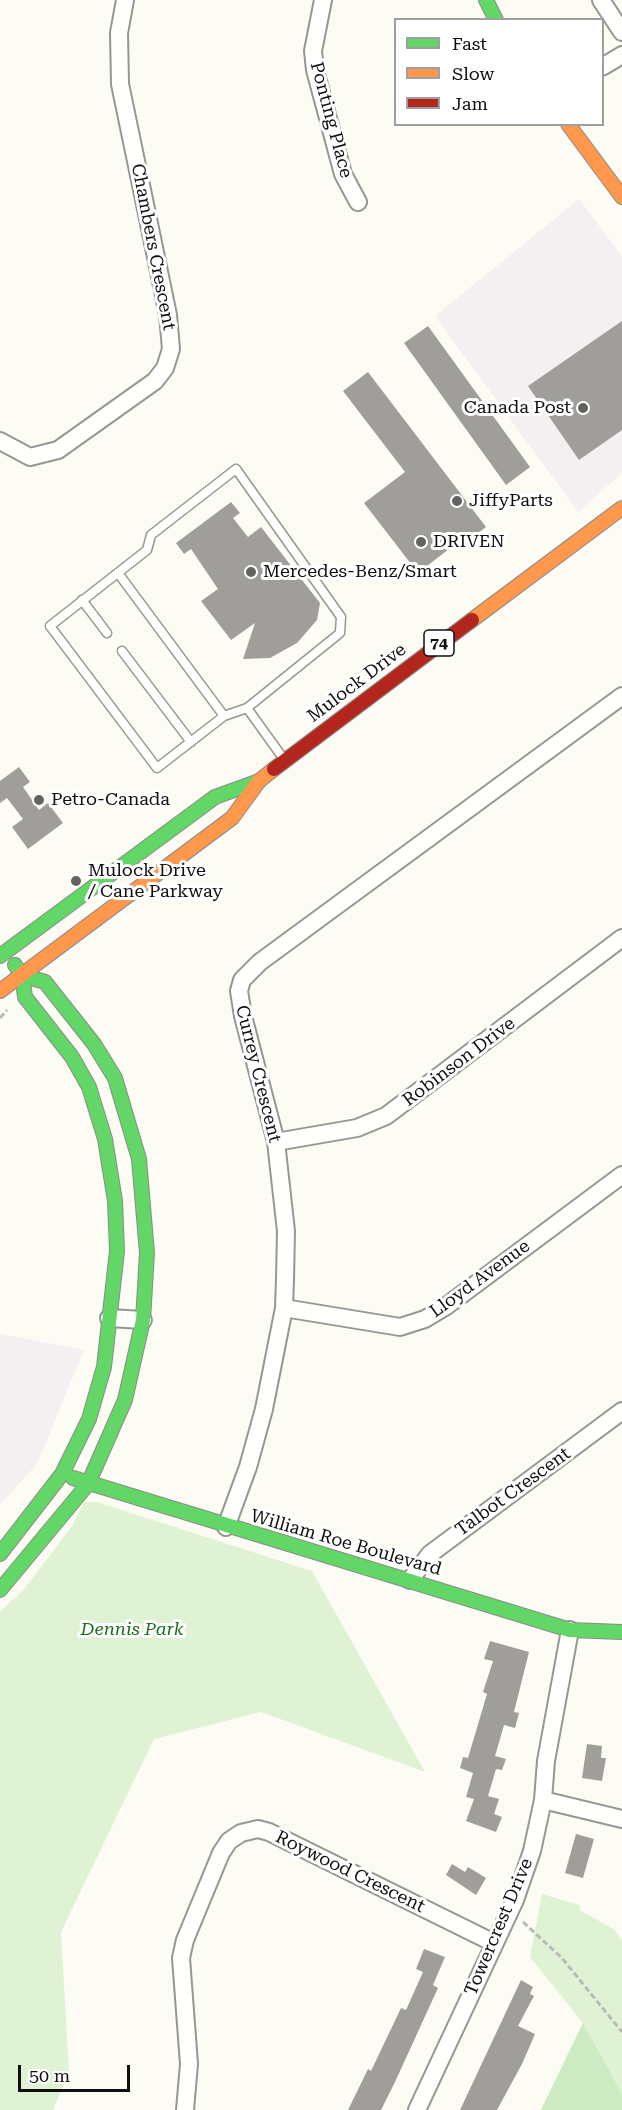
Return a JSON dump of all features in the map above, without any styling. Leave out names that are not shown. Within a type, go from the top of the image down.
[{"type":"main road","points":[[486,0],[495,18]]},
{"type":"main road","points":[[569,126],[622,197]]},
{"type":"main road","name":"Mulock Drive","points":[[0,991],[232,818],[259,781],[284,760],[622,508]]},
{"type":"main road","name":"Mulock Drive","points":[[3,954],[215,797],[259,781]]},
{"type":"main road","points":[[0,1590],[88,1484],[125,1400],[143,1320],[147,1253],[140,1159],[115,1078],[94,1044],[45,982],[22,975],[3,954]]},
{"type":"main road","points":[[0,1554],[62,1474],[89,1419],[104,1367],[117,1251],[116,1202],[105,1139],[89,1087],[72,1057],[25,997],[22,975]]},
{"type":"main road","name":"William Roe Boulevard","points":[[62,1474],[226,1527],[410,1580],[570,1630],[595,1633],[622,1632]]},
{"type":"street","name":"Chambers Crescent","points":[[0,441],[30,457],[58,450],[156,381],[165,368],[171,350],[168,315],[120,84],[119,33],[125,0]]},
{"type":"street","name":"Ponting Place","points":[[323,0],[313,51],[315,70],[343,174],[358,202]]},
{"type":"street","points":[[601,0],[622,32]]},
{"type":"street","points":[[604,66],[622,55]]},
{"type":"street","name":"Currey Crescent","points":[[226,1527],[233,1501],[248,1467],[258,1430],[284,1308],[286,1231],[276,1142],[243,1016],[239,991],[242,980],[260,962],[622,696]]},
{"type":"street","name":"Robinson Drive","points":[[276,1142],[357,1128],[386,1116],[622,938]]},
{"type":"street","name":"Lloyd Avenue","points":[[284,1308],[399,1327],[425,1319],[445,1307],[622,1175]]},
{"type":"street","points":[[109,1318],[143,1320]]},
{"type":"street","name":"Talbot Crescent","points":[[410,1580],[430,1554],[622,1411]]},
{"type":"street","name":"Towercrest Drive","points":[[417,2110],[510,1910],[532,1851],[543,1800],[546,1761],[570,1630]]},
{"type":"street","points":[[543,1800],[622,1819]]},
{"type":"street","name":"Roywood Crescent","points":[[185,2110],[189,2064],[184,2022],[183,1949],[221,1854],[229,1841],[241,1833],[258,1829],[269,1833],[494,1943]]},
{"type":"lane","points":[[236,470],[341,617],[340,633],[247,708],[224,716],[158,768],[50,626],[82,600],[147,550],[151,535],[236,470]]},
{"type":"lane","points":[[118,573],[224,716]]},
{"type":"lane","points":[[82,600],[108,633]]},
{"type":"lane","points":[[122,651],[191,742]]},
{"type":"lane","points":[[247,708],[284,760]]},
{"type":"path","points":[[0,1018],[8,1010]]},
{"type":"path","points":[[510,1910],[562,1958],[622,2032]]},
{"type":"shaded area","points":[[579,199],[622,256],[622,473],[578,512],[435,316]]},
{"type":"shaded area","points":[[0,1334],[84,1350],[37,1464],[0,1505]]},
{"type":"green space","name":"Dennis Park","points":[[84,1502],[97,1502],[312,1571],[425,1772],[261,1712],[154,1739],[61,1932],[69,2072],[53,2110],[0,2110],[0,1612],[24,1589],[72,1526]]},
{"type":"green space","points":[[542,1894],[579,1905],[581,1911],[614,1929],[622,1940],[622,2110],[541,2110],[583,2023],[530,1957]]},
{"type":"green space","points":[[583,2023],[622,2094],[622,2110],[541,2110]]},
{"type":"building","name":"Canada Post","points":[[622,321],[622,430],[579,460],[528,386]]},
{"type":"building","points":[[428,326],[530,467],[506,485],[404,343]]},
{"type":"building","points":[[368,372],[486,527],[461,546],[458,542],[418,573],[364,503],[405,472],[343,391]]},
{"type":"building","name":"Mercedes-Benz/Smart","points":[[231,502],[240,513],[233,518],[248,537],[261,527],[320,603],[317,620],[297,643],[270,658],[243,659],[255,623],[231,640],[201,601],[218,589],[191,549],[184,554],[176,543]]},
{"type":"building","points":[[19,767],[30,782],[23,787],[39,810],[48,803],[63,823],[28,849],[12,827],[23,819],[7,798],[0,803],[0,781]]},
{"type":"building","points":[[490,1641],[529,1652],[514,1712],[519,1713],[515,1728],[504,1725],[495,1756],[506,1759],[502,1770],[496,1769],[488,1796],[499,1799],[494,1814],[502,1817],[496,1832],[466,1821],[474,1799],[466,1797],[473,1773],[460,1768],[463,1757],[468,1758],[487,1694],[483,1692],[493,1661],[484,1659]]},
{"type":"building","points":[[587,1744],[602,1746],[601,1758],[606,1758],[602,1781],[582,1778]]},
{"type":"building","points":[[576,1834],[594,1839],[583,1878],[565,1873]]},
{"type":"building","points":[[452,1864],[465,1872],[468,1867],[486,1878],[476,1895],[446,1875]]},
{"type":"building","points":[[424,1949],[445,1957],[433,1985],[438,1988],[395,2082],[381,2110],[348,2110],[368,2069],[371,2071],[401,2008],[406,2010],[423,1972],[416,1969]]},
{"type":"building","points":[[521,1980],[533,1987],[530,1994],[534,1996],[518,2026],[535,2034],[522,2064],[497,2110],[460,2110]]},
{"type":"traffic: fast","points":[[486,0],[495,18]]},
{"type":"traffic: fast","points":[[0,956],[215,797],[259,781]]},
{"type":"traffic: fast","points":[[0,1554],[62,1474],[89,1419],[104,1367],[117,1251],[115,1201],[105,1139],[89,1087],[72,1057],[25,997],[22,975],[15,965]]},
{"type":"traffic: fast","points":[[0,1590],[88,1484],[125,1400],[143,1320],[147,1253],[139,1159],[115,1078],[94,1044],[45,982],[22,975]]},
{"type":"traffic: fast","points":[[73,1478],[570,1630],[622,1632]]},
{"type":"traffic: slow","points":[[569,126],[622,197]]},
{"type":"traffic: slow","points":[[472,620],[622,508]]},
{"type":"traffic: slow","points":[[0,991],[232,818],[259,781],[274,769]]},
{"type":"traffic: jam","points":[[274,769],[472,620]]},
{"type":"place","name":"Canada Post","points":[[583,408]]},
{"type":"place","name":"JiffyParts","points":[[457,501]]},
{"type":"place","name":"DRIVEN","points":[[421,542]]},
{"type":"place","name":"Mercedes-Benz/Smart","points":[[251,572]]},
{"type":"place","name":"Petro-Canada","points":[[39,800]]},
{"type":"place","name":"Mulock Drive / Cane Parkway","points":[[76,881]]}]
